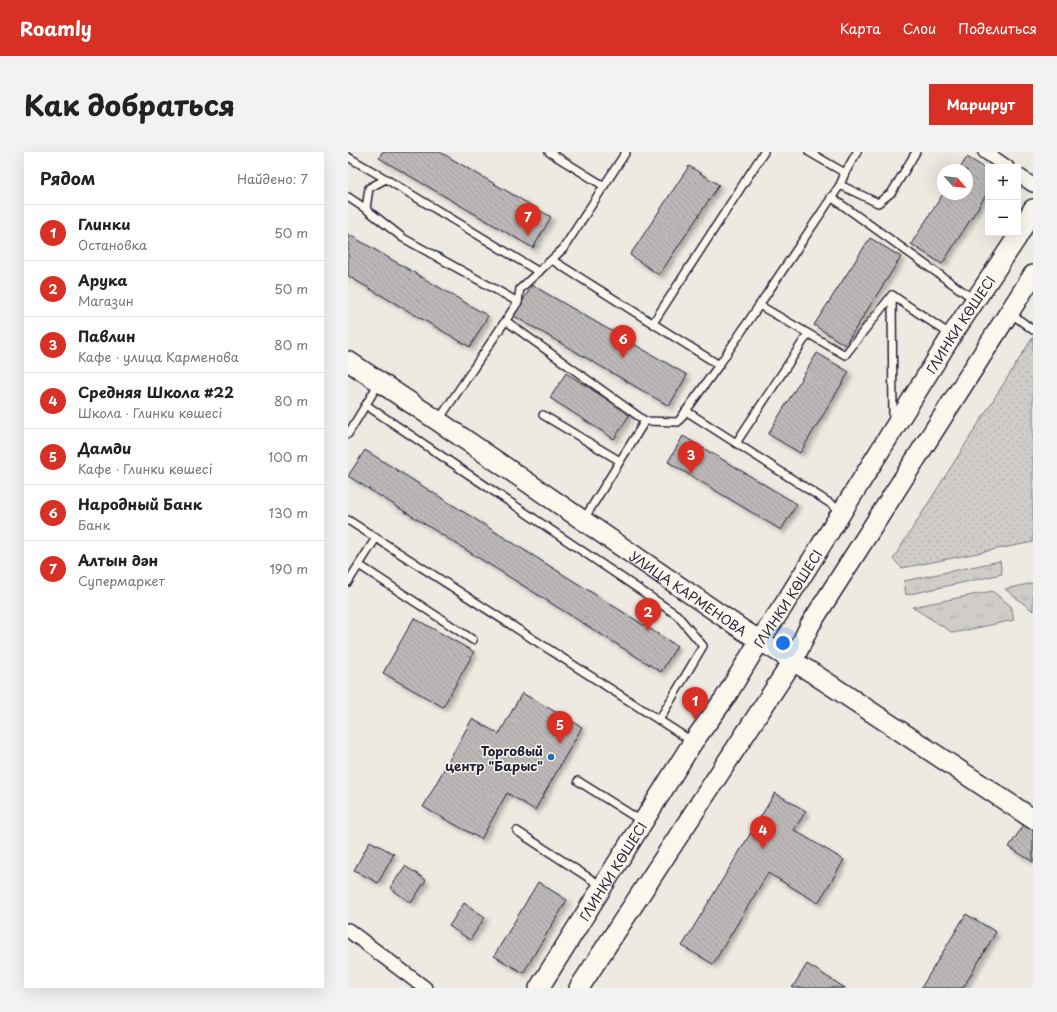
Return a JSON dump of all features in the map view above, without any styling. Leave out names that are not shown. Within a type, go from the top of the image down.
[{"type":"main road","name":"ГЛИНКИ КӨШЕСІ","points":[[539,988],[693,742],[725,698],[893,429],[975,300],[1016,239],[1033,208]]},
{"type":"main road","points":[[579,988],[793,661],[810,625],[1033,275]]},
{"type":"main road","name":"УЛИЦА КАРМЕНОВА","points":[[348,361],[760,640],[1033,819]]},
{"type":"street","points":[[985,152],[1002,164]]},
{"type":"street","points":[[1021,177],[1033,185]]},
{"type":"street","points":[[348,930],[425,988]]},
{"type":"lane","points":[[549,152],[604,186]]},
{"type":"lane","points":[[438,421],[518,302],[520,289],[563,249],[626,152]]},
{"type":"lane","points":[[653,323],[764,152]]},
{"type":"lane","points":[[809,152],[845,173]]},
{"type":"lane","points":[[506,321],[645,421],[678,422],[759,306],[840,185],[857,152]]},
{"type":"lane","points":[[840,185],[878,203],[892,192],[916,152]]},
{"type":"lane","points":[[348,157],[539,272]]},
{"type":"lane","points":[[366,209],[369,188],[386,180]]},
{"type":"lane","points":[[348,197],[403,238],[518,302]]},
{"type":"lane","points":[[832,197],[975,300]]},
{"type":"lane","points":[[552,260],[719,364]]},
{"type":"lane","points":[[759,306],[845,355],[892,295]]},
{"type":"lane","points":[[892,295],[952,336]]},
{"type":"lane","points":[[892,295],[893,429]]},
{"type":"lane","points":[[1009,312],[1033,330]]},
{"type":"lane","points":[[736,443],[808,334]]},
{"type":"lane","points":[[348,434],[380,382]]},
{"type":"lane","points":[[366,405],[677,615],[703,646],[659,720]]},
{"type":"lane","points":[[686,411],[842,511]]},
{"type":"lane","points":[[543,415],[620,461]]},
{"type":"lane","points":[[584,520],[645,421]]},
{"type":"lane","points":[[348,520],[693,742]]},
{"type":"lane","points":[[348,582],[376,538]]},
{"type":"lane","points":[[358,566],[473,640]]},
{"type":"lane","points":[[578,781],[643,822]]},
{"type":"lane","points":[[517,831],[603,887]]},
{"type":"green space","points":[[1033,337],[1033,542],[902,568],[893,559]]},
{"type":"green space","points":[[1000,561],[1002,574],[906,595],[904,581]]},
{"type":"green space","points":[[1033,583],[1033,611],[1005,589]]},
{"type":"green space","points":[[992,591],[1011,606],[1014,620],[953,633],[912,607]]},
{"type":"building","points":[[382,152],[440,152],[551,217],[533,248],[379,158]]},
{"type":"building","points":[[967,157],[985,168],[985,197],[942,264],[911,244],[939,200],[973,200],[973,164],[963,164]]},
{"type":"building","points":[[689,166],[719,185],[659,275],[630,255]]},
{"type":"building","points":[[348,234],[488,316],[470,347],[348,276]]},
{"type":"building","points":[[870,238],[901,257],[845,345],[814,325]]},
{"type":"building","points":[[532,285],[687,375],[669,406],[514,316]]},
{"type":"building","points":[[817,353],[849,372],[800,453],[768,434]]},
{"type":"building","points":[[566,373],[630,414],[614,439],[550,398]]},
{"type":"building","points":[[683,436],[797,504],[781,530],[668,462]]},
{"type":"building","points":[[365,450],[677,646],[661,672],[348,476]]},
{"type":"building","points":[[414,618],[474,652],[443,707],[383,673]]},
{"type":"building","points":[[522,693],[582,727],[535,810],[507,793],[481,839],[423,807],[472,719],[499,734]]},
{"type":"building","points":[[775,793],[806,811],[794,830],[844,860],[818,903],[768,873],[713,964],[682,946]]},
{"type":"building","points":[[1026,821],[1033,825],[1033,862],[1009,847]]},
{"type":"building","points":[[370,841],[394,854],[378,883],[354,870]]},
{"type":"building","points":[[405,866],[426,880],[411,903],[390,888]]},
{"type":"building","points":[[538,882],[567,900],[523,973],[494,956]]},
{"type":"building","points":[[464,903],[485,917],[470,940],[449,926]]},
{"type":"building","points":[[966,914],[996,932],[963,988],[921,988]]},
{"type":"building","points":[[807,964],[845,988],[792,988]]},
{"type":"place","name":"Алтын дән","points":[[528,236]]},
{"type":"place","name":"Народный Банк","points":[[623,358]]},
{"type":"place","name":"Павлин","points":[[691,474]]},
{"type":"place","name":"Арука","points":[[648,631]]},
{"type":"place","name":"Глинки","points":[[695,720]]},
{"type":"place","name":"Дамди","points":[[560,744]]},
{"type":"place","name":"Торговый центр \"Барыс\"","points":[[551,757]]},
{"type":"place","name":"Средняя Школа #22","points":[[763,849]]}]
